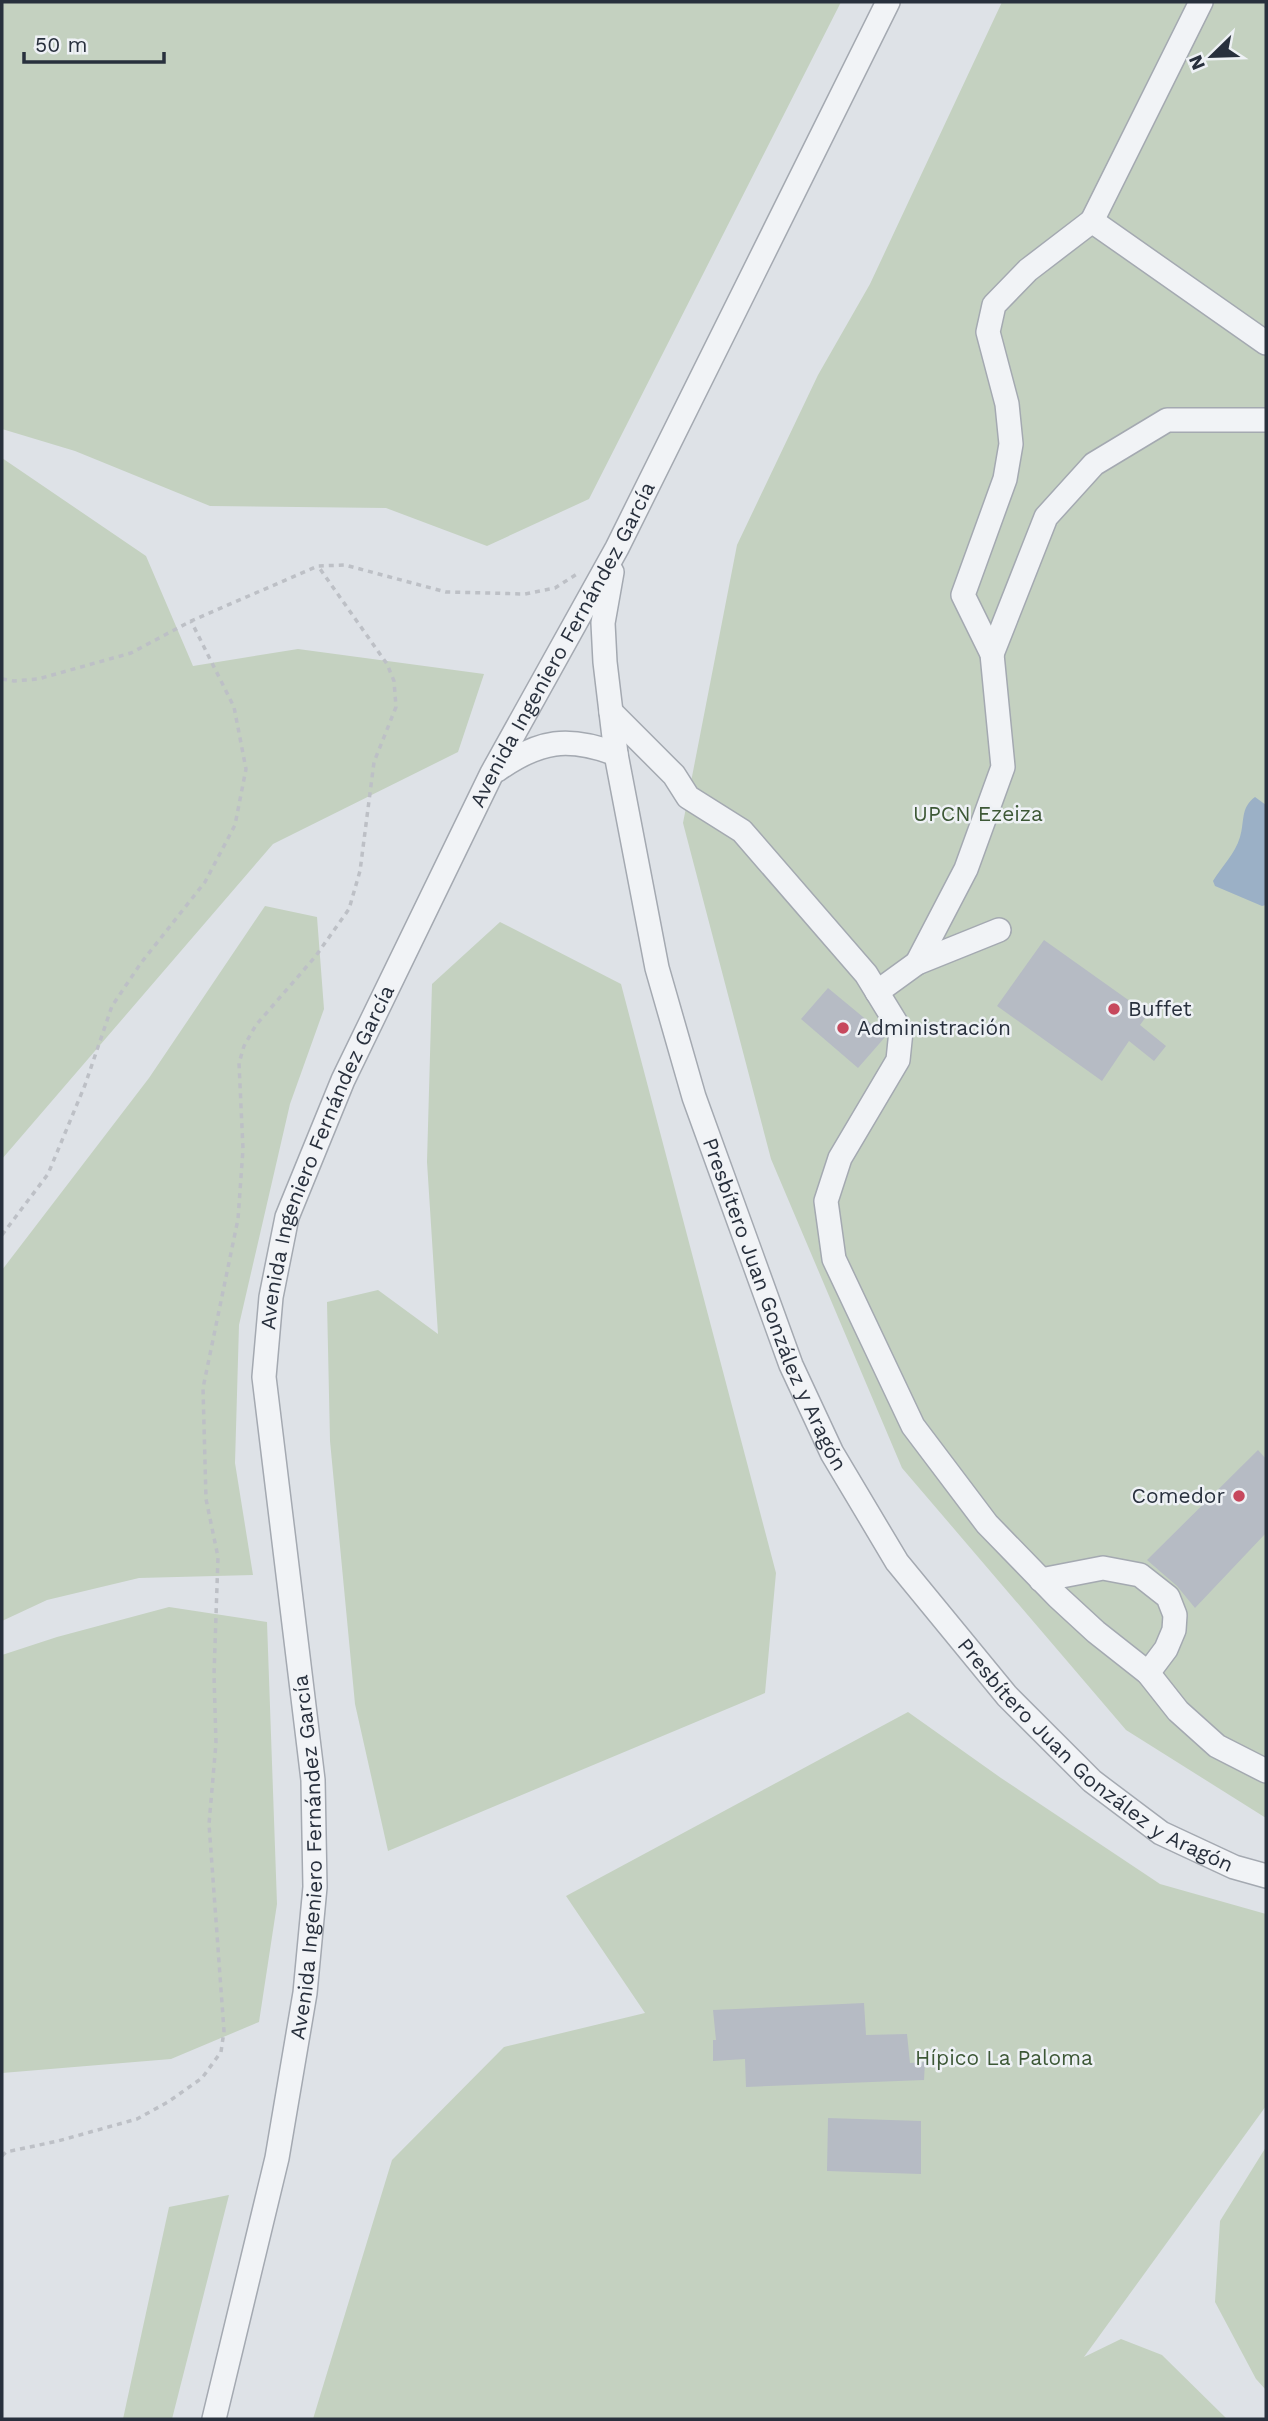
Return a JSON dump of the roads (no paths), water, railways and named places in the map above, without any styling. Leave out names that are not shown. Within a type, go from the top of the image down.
[{"type":"street","name":"Avenida Ingeniero Fernández García","points":[[214,2419],[277,2158],[305,1993],[315,1887],[313,1780],[264,1377],[271,1297],[286,1217],[338,1093],[492,773],[617,548],[888,2]]},
{"type":"street","points":[[917,963],[966,869],[1003,767],[992,654],[963,595],[1005,479],[1010,444],[1007,404],[988,332],[994,306],[1028,270],[1092,221],[1200,2]]},
{"type":"street","points":[[1092,221],[1266,343]]},
{"type":"street","points":[[992,654],[1046,517],[1094,464],[1167,420],[1266,420]]},
{"type":"street","name":"Presbítero Juan González y Aragón","points":[[617,548],[603,623],[611,712],[657,968],[694,1097],[791,1365],[832,1453],[897,1562],[1007,1696],[1092,1781],[1161,1833],[1234,1867],[1266,1876]]},
{"type":"street","points":[[611,712],[674,775],[688,797],[742,831],[866,974],[901,1031],[898,1060],[840,1158],[825,1201],[834,1259],[913,1426],[987,1524],[1041,1580],[1096,1632],[1148,1673],[1178,1711],[1217,1746],[1266,1771]]},
{"type":"street","points":[[492,773],[520,753],[554,743],[589,744],[617,754]]},
{"type":"street","points":[[877,992],[917,963],[999,930]]},
{"type":"street","points":[[1041,1580],[1103,1568],[1140,1575],[1168,1597],[1175,1615],[1174,1630],[1166,1649],[1148,1673]]},
{"type":"water","points":[[1255,797],[1266,805],[1266,905],[1262,906],[1215,886],[1213,881],[1235,849],[1245,810]]},
{"type":"place","name":"Buffet","points":[[1114,1009]]},
{"type":"place","name":"Administración","points":[[843,1028]]},
{"type":"place","name":"Comedor","points":[[1239,1496]]},
{"type":"park label","name":"UPCN Ezeiza","points":[[978,814]]},
{"type":"park label","name":"Hípico La Paloma","points":[[1004,2058]]}]
